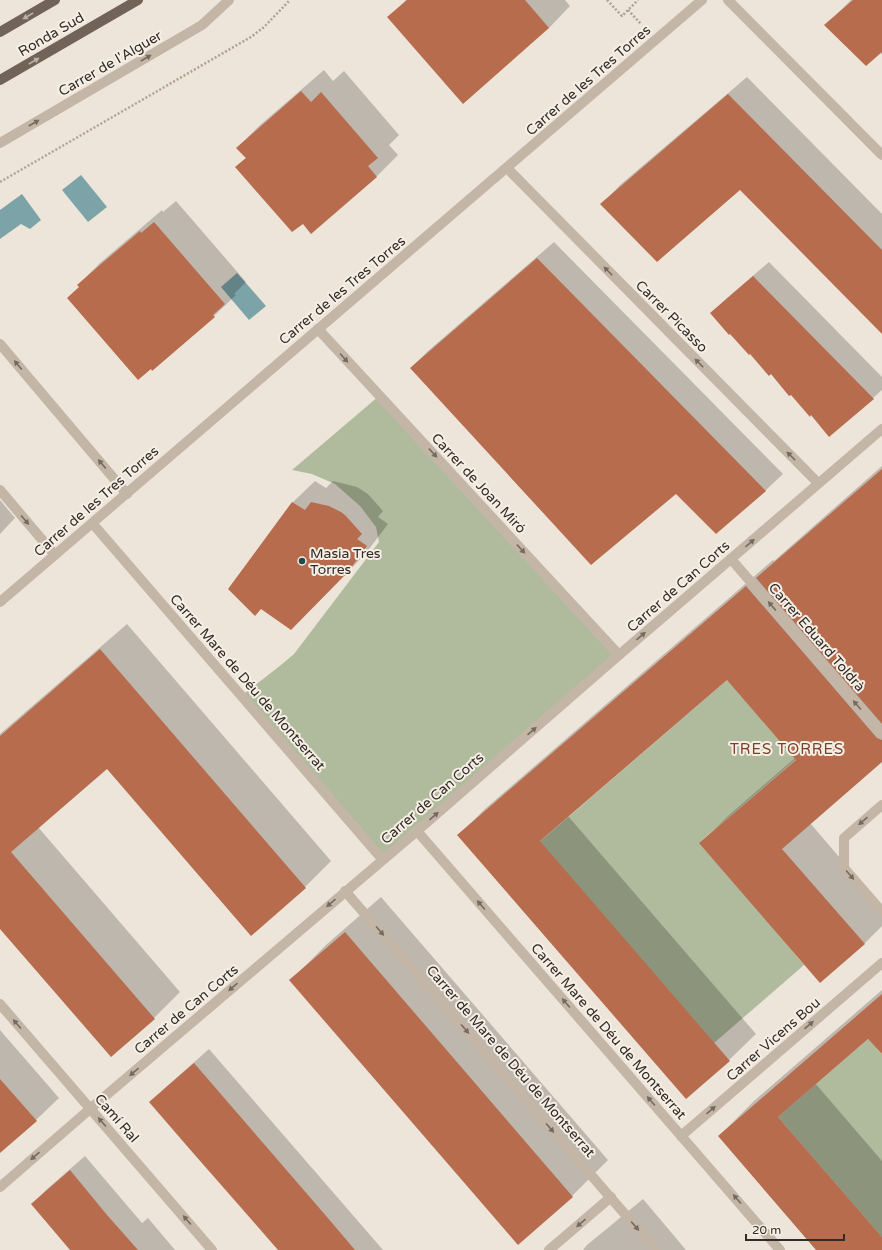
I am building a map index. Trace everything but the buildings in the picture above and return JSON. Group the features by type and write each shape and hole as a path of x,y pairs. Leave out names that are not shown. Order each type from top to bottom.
{"main road":[{"name":"Ronda Sud","path":"0,32 55,0"},
{"name":"Ronda Sud","path":"0,80 138,0"}],"street":[{"name":"Carrer de l'Alguer","path":"0,143 202,25 229,0"},
{"name":"Carrer de les Tres Torres","path":"0,602 55,554 93,524 702,0"},
{"path":"728,0 882,155"},
{"name":"Carrer Picasso","path":"507,168 818,483"},
{"name":"Carrer de Joan Miró","path":"318,329 619,655"},
{"path":"0,344 127,494"},
{"name":"Carrer de Can Corts","path":"0,1187 382,859 417,831 882,429"},
{"path":"0,490 55,554"},
{"name":"Carrer Mare de Déu de Montserrat","path":"93,524 382,859"},
{"name":"Carrer Eduard Toldrà","path":"731,559 882,734"},
{"path":"882,805 844,838 844,868 882,912"},
{"name":"Carrer Mare de Déu de Montserrat","path":"417,831 780,1250"},
{"name":"Carrer de Mare de Déu de Montserrat","path":"345,891 656,1250"},
{"name":"Carrer Vicens Bou","path":"681,1136 882,963"},
{"name":"Camí Ral","path":"0,1004 212,1250"},
{"path":"549,1250 610,1197"}],"path":[{"path":"0,182 251,37 264,27 290,0"},
{"path":"607,0 622,16 638,0"}],"green space":[{"path":"379,396 619,655 382,859 241,696 294,654 379,542 376,527 360,506 335,484 312,474 292,470"},
{"path":"771,642 736,690 787,749 840,721 700,842 804,965 714,1043 529,851"},
{"path":"868,1039 882,1054 882,1237 778,1117"}],"water":[{"path":"81,175 107,207 88,222 62,190"},
{"path":"22,194 41,220 30,229 21,224 0,239 0,210"},
{"path":"237,273 266,306 249,320 221,287"}],"place":[{"name":"Masia Tres Torres","path":"302,561"}],"district":[{"name":"TRES TORRES","path":"787,749"}]}
